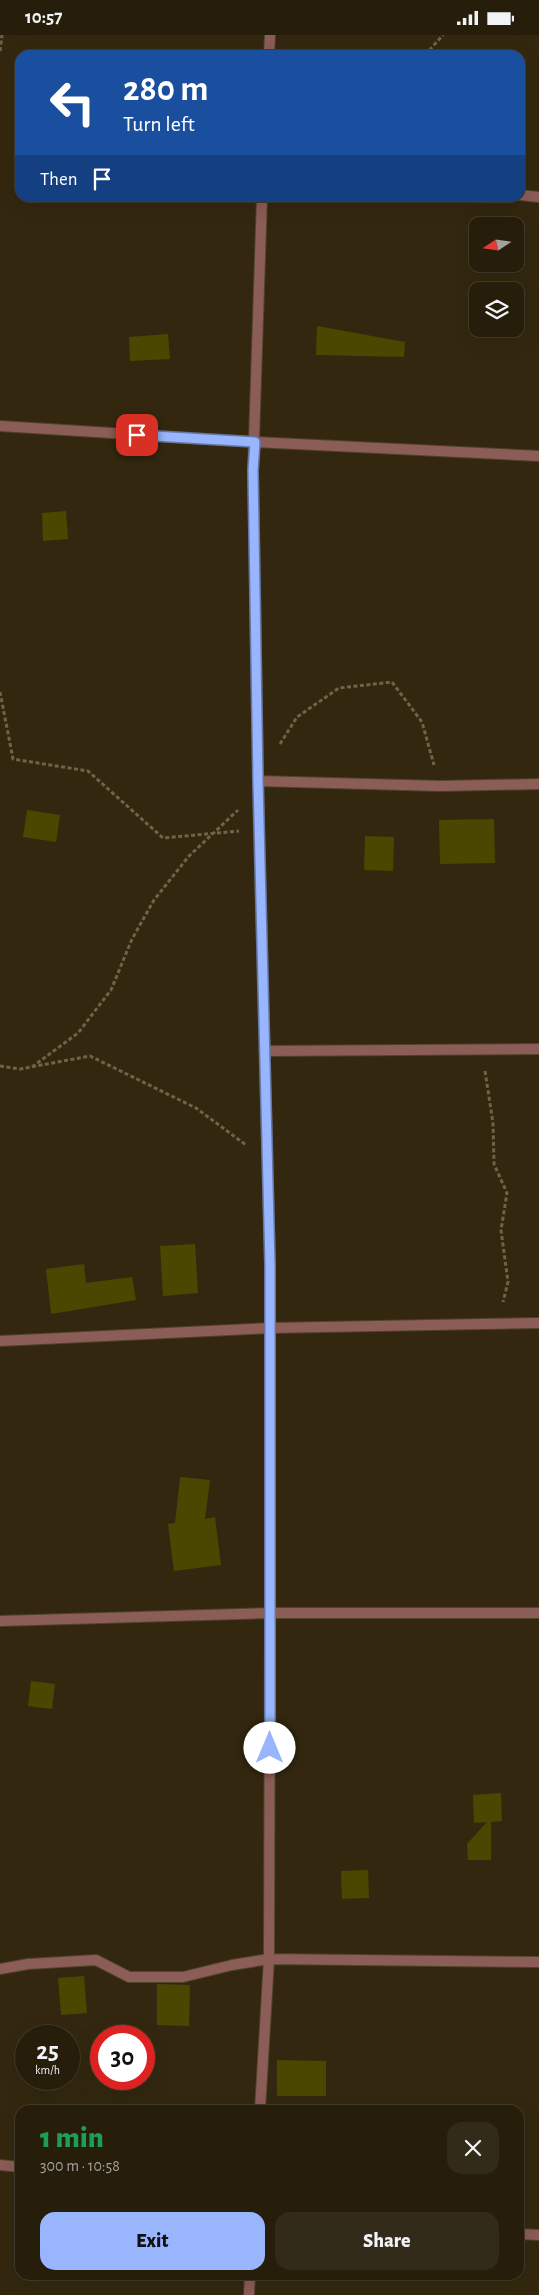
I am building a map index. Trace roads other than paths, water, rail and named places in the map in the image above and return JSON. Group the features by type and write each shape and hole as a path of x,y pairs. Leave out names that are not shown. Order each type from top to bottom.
{"street":[{"path":"269,50 270,35"},
{"path":"525,196 539,197"},
{"path":"260,2105 269,1959 270,1613 268,1161 259,829 253,470 262,202"},
{"path":"0,426 255,442 539,456"},
{"path":"258,781 440,786 539,784"},
{"path":"264,1051 539,1049"},
{"path":"0,1341 270,1328 539,1323"},
{"path":"0,1621 270,1613 539,1613"},
{"path":"0,1969 28,1964 96,1960 129,1977 183,1977 232,1965 269,1959 539,1962"},
{"path":"0,2165 15,2166"},
{"path":"524,2234 539,2235"},
{"path":"249,2295 250,2280"}]}
